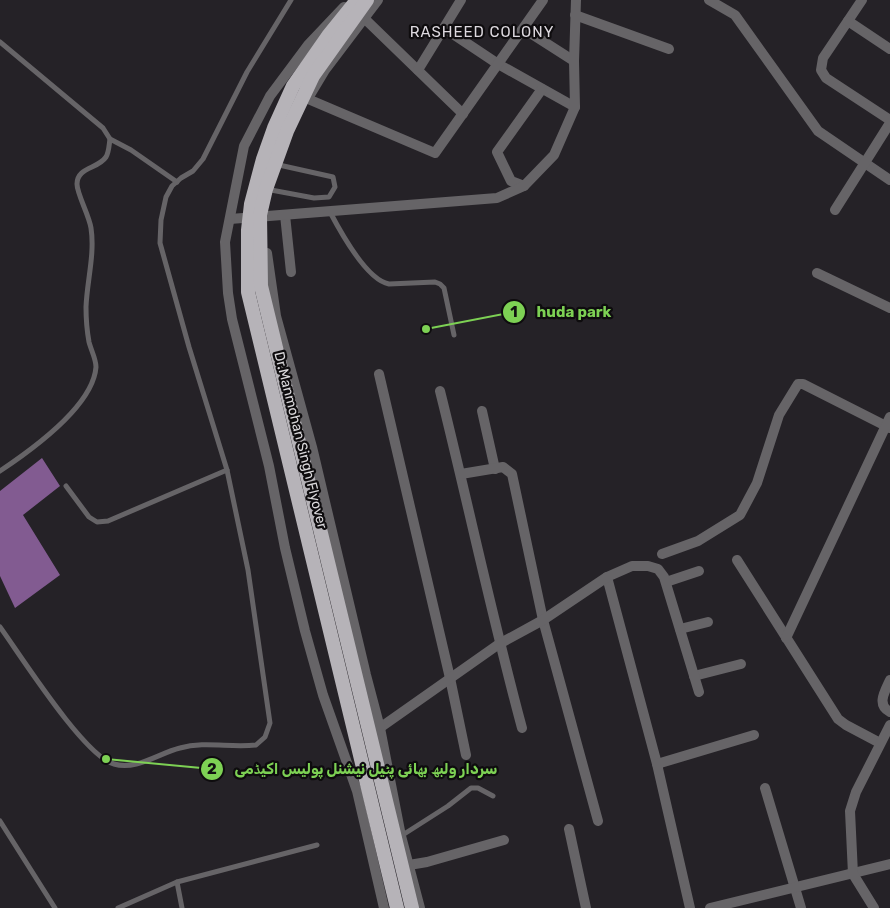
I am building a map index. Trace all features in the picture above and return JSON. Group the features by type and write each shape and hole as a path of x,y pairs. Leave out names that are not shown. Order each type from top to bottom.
{"highway":[{"name":"Dr.Manmohan Singh Flyover","path":"357,0 328,36 293,86 274,128 263,159 251,204 248,230 248,292 397,908"},
{"name":"Dr.Manmohan Singh Flyover","path":"367,0 313,76 287,131 266,189 260,215 261,286 412,908"}],"street":[{"path":"350,0 308,45 270,96 244,146 225,242 228,293 232,319 269,466 305,631 323,695 357,791 384,908"},
{"path":"378,0 325,70 297,120 271,190 266,217 267,261 276,316 312,447 380,728 401,836 420,908"},
{"path":"418,70 461,0"},
{"path":"308,99 435,153 543,0"},
{"path":"566,0 575,7 669,49"},
{"path":"709,0 735,15 818,131 890,180"},
{"path":"835,210 890,121 826,78 821,70 823,58 862,0"},
{"path":"230,219 497,198 524,186 554,155 575,107 575,7"},
{"path":"365,19 463,114"},
{"path":"848,22 890,49"},
{"path":"444,28 498,64 575,107"},
{"path":"524,29 574,61"},
{"path":"524,186 511,181 497,152 542,89"},
{"path":"285,215 291,272"},
{"path":"816,273 890,308"},
{"path":"379,374 450,678 466,755"},
{"path":"662,554 698,541 740,515 757,483 779,415 798,384 803,384 889,424 786,638"},
{"path":"440,391 461,474 499,644 522,728"},
{"path":"482,411 495,469"},
{"path":"461,474 503,467 512,474 543,620 598,821"},
{"path":"737,560 838,719 880,743"},
{"path":"343,751 380,728 499,644 543,620 608,577 632,566 648,566 658,569 664,577 699,692"},
{"path":"666,582 699,571"},
{"path":"608,577 657,764 690,908"},
{"path":"680,629 708,622"},
{"path":"694,676 741,664"},
{"path":"890,680 882,704 890,712"},
{"path":"874,908 853,874 850,811 856,792 890,725"},
{"path":"657,764 754,736"},
{"path":"765,788 801,908"},
{"path":"569,830 586,908"},
{"path":"409,865 427,862 504,840"},
{"path":"710,908 890,864"}],"lane":[{"path":"0,627 76,732 94,753 112,764 126,766 155,758 179,748 204,744 256,745 266,737 270,723 248,570 227,470 189,347 160,243 161,220 166,197 177,182 193,171 203,159 247,72 291,0"},
{"path":"0,42 103,128 110,139 131,150 177,182"},
{"path":"0,471 52,433 82,399 92,384 96,366 89,342 86,307 92,255 91,227 77,186 78,177 84,170 100,163 106,157 110,139"},
{"path":"271,190 314,198 328,197 335,187 333,177 279,165"},
{"path":"330,211 353,251 376,279 382,283 435,282 440,284 444,288 454,335"},
{"path":"66,486 90,517 97,522 108,521 227,470"},
{"path":"401,836 448,806 471,788 478,788 492,796"},
{"path":"0,821 55,908"},
{"path":"118,908 177,882 317,844"},
{"path":"177,882 182,908"}],"shaded area":[{"path":"42,458 60,486 23,515 60,575 15,608 0,576 0,491"}],"place":[{"name":"huda park","path":"426,329"},
{"name":"سردار ولبھ بھائی پٹیل نیشنل پولیس اکیڈمی","path":"106,759"}],"district":[{"name":"RASHEED COLONY","path":"482,32"}]}
